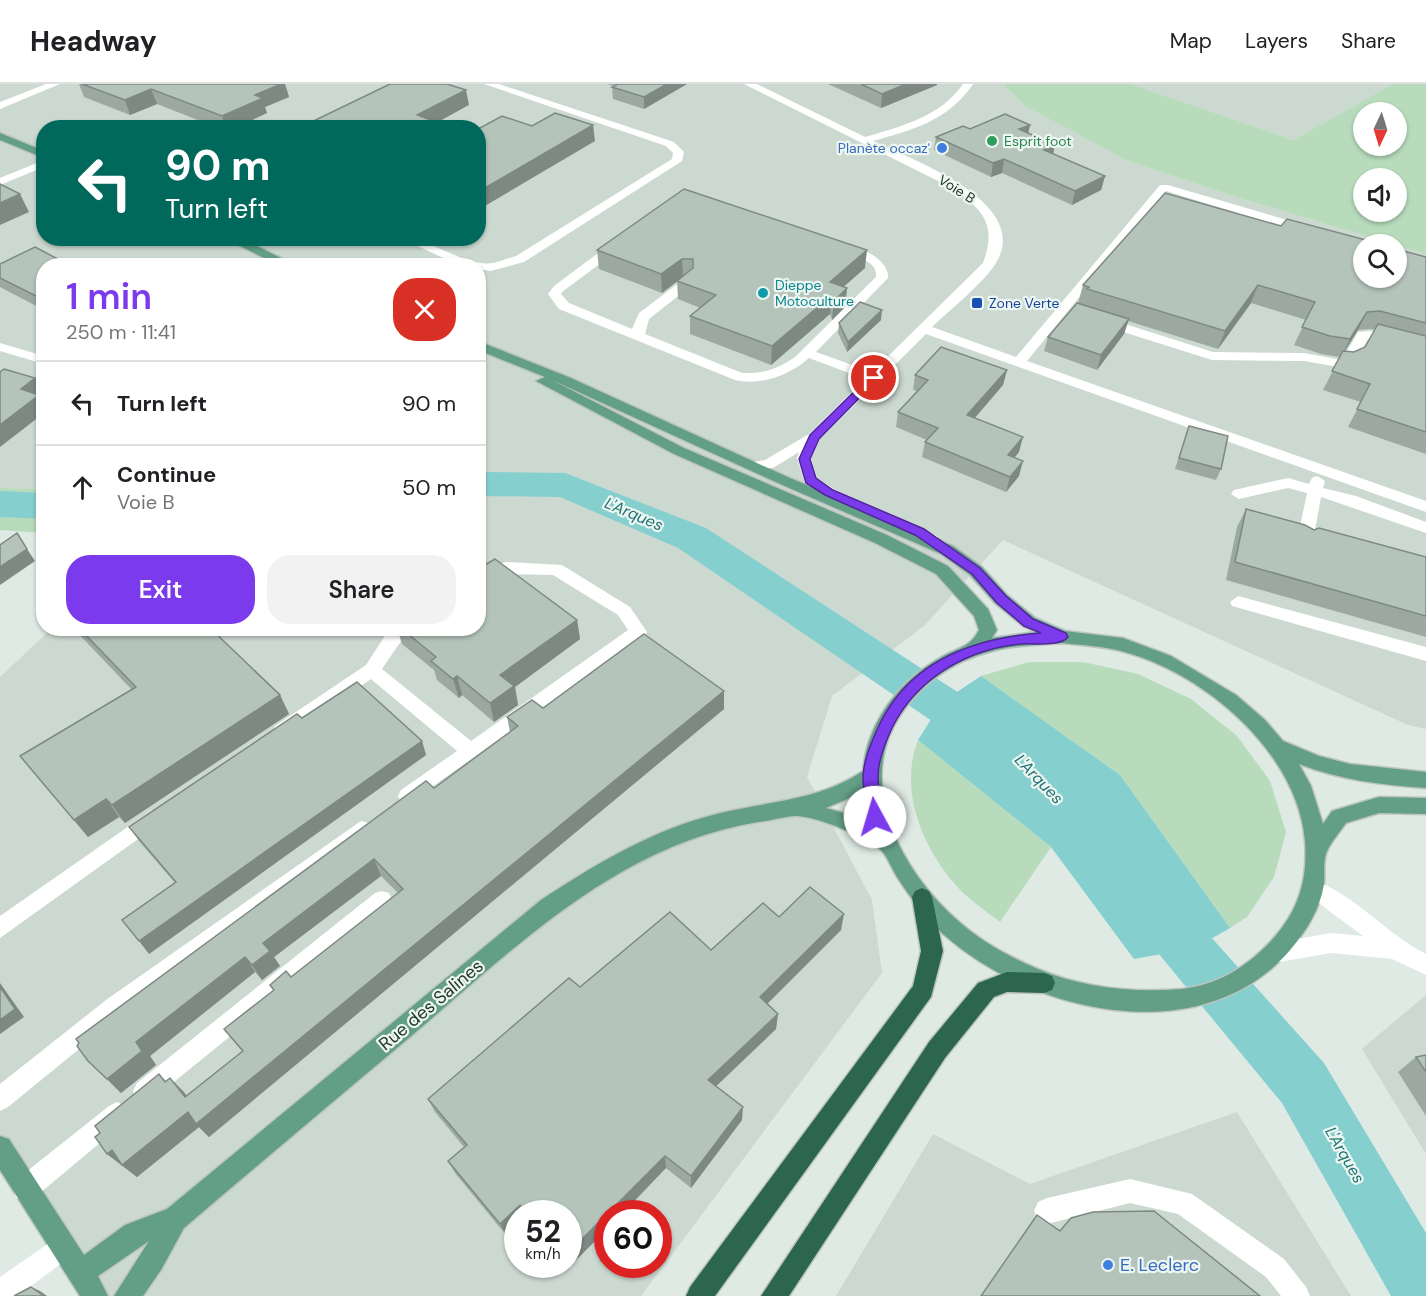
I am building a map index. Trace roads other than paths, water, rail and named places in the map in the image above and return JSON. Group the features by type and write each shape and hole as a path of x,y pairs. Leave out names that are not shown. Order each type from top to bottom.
{"highway":[{"path":"699,1296 923,990 932,951 922,897"},
{"path":"774,1296 937,1050 986,990 1007,982 1044,983"}],"main road":[{"path":"0,136 36,152"},
{"path":"247,246 274,258"},
{"path":"486,349 566,381 752,466 946,550 976,571 1001,599 1029,622 1061,637"},
{"path":"514,361 568,396 679,451 881,539 942,570 982,613 988,630 978,648"},
{"path":"1061,637 1128,646 1166,662 1228,698 1278,747 1302,786 1316,827 1315,890 1299,924 1274,953 1250,975 1212,993 1185,999 1100,997 1044,983 997,961 963,938 922,897 885,843 875,817 870,776 881,736 892,711 908,690 930,672 978,648 1017,640 1061,637"},
{"path":"1278,747 1311,763 1368,777 1426,780"},
{"name":"Rue des Salines","path":"127,1296 152,1261 175,1219 548,907 590,877 627,856 702,826 764,811 797,808 830,800 853,790 870,776"},
{"path":"1317,851 1339,817 1379,805 1426,807"},
{"name":"Rue des Salines","path":"797,808 850,823 885,843"},
{"path":"0,1148 62,1247 82,1272 95,1296"},
{"path":"82,1272 134,1234 175,1219"}],"street":[{"path":"0,106 55,84"},
{"path":"486,266 520,259 678,161 679,152 670,144 489,84"},
{"name":"Voie B","path":"749,84 962,189 984,206 995,225 997,244 989,264 814,437 768,465 752,466"},
{"path":"866,140 916,125 940,112 962,96 968,84"},
{"path":"0,182 36,167"},
{"path":"1019,362 1076,312 1164,188 1319,234"},
{"path":"625,239 554,294 564,306 740,377 753,378 776,374 793,366 882,278 884,273 879,262 827,244"},
{"path":"425,246 453,258"},
{"path":"638,336 639,323 644,316 688,282"},
{"path":"1076,312 1224,358 1304,357 1344,364 1349,361 1363,335 1370,334 1426,350"},
{"path":"924,329 1426,507"},
{"path":"0,347 36,358"},
{"path":"807,353 874,378"},
{"name":"Voie B","path":"814,437 804,459 810,480 829,493 920,532 946,550"},
{"path":"1305,541 1313,490 1321,470"},
{"path":"1239,494 1288,483 1351,500 1426,528"},
{"path":"393,806 638,632 624,611 556,569 506,568 486,574"},
{"path":"1238,602 1426,654"},
{"path":"265,742 372,670 394,636"},
{"path":"372,670 470,751"},
{"path":"1368,777 1379,771 1426,772"},
{"path":"0,928 168,807"},
{"path":"0,1099 114,1007 374,820"},
{"path":"1315,890 1337,902 1395,949 1426,964"},
{"path":"25,1189 382,900"},
{"path":"1274,953 1331,942 1395,949"},
{"path":"1047,1211 1130,1191 1183,1203 1275,1268 1297,1296"},
{"path":"0,1293 62,1247"}],"water":[{"path":"981,676 1120,775 1230,928 1195,948 1134,959 1051,847 918,740 942,702"}],"waterway":[{"name":"L'Arques","path":"486,484 565,485 692,538 992,738"},
{"name":"L'Arques","path":"0,504 36,506"},
{"name":"L'Arques","path":"1148,903 1303,1083 1426,1294"}],"place":[{"name":"Esprit foot","path":"992,141"},
{"name":"Planète occaz'","path":"942,148"},
{"name":"Dieppe Motoculture","path":"763,293"},
{"name":"Zone Verte","path":"977,303"},
{"name":"E. Leclerc","path":"1108,1265"}]}
